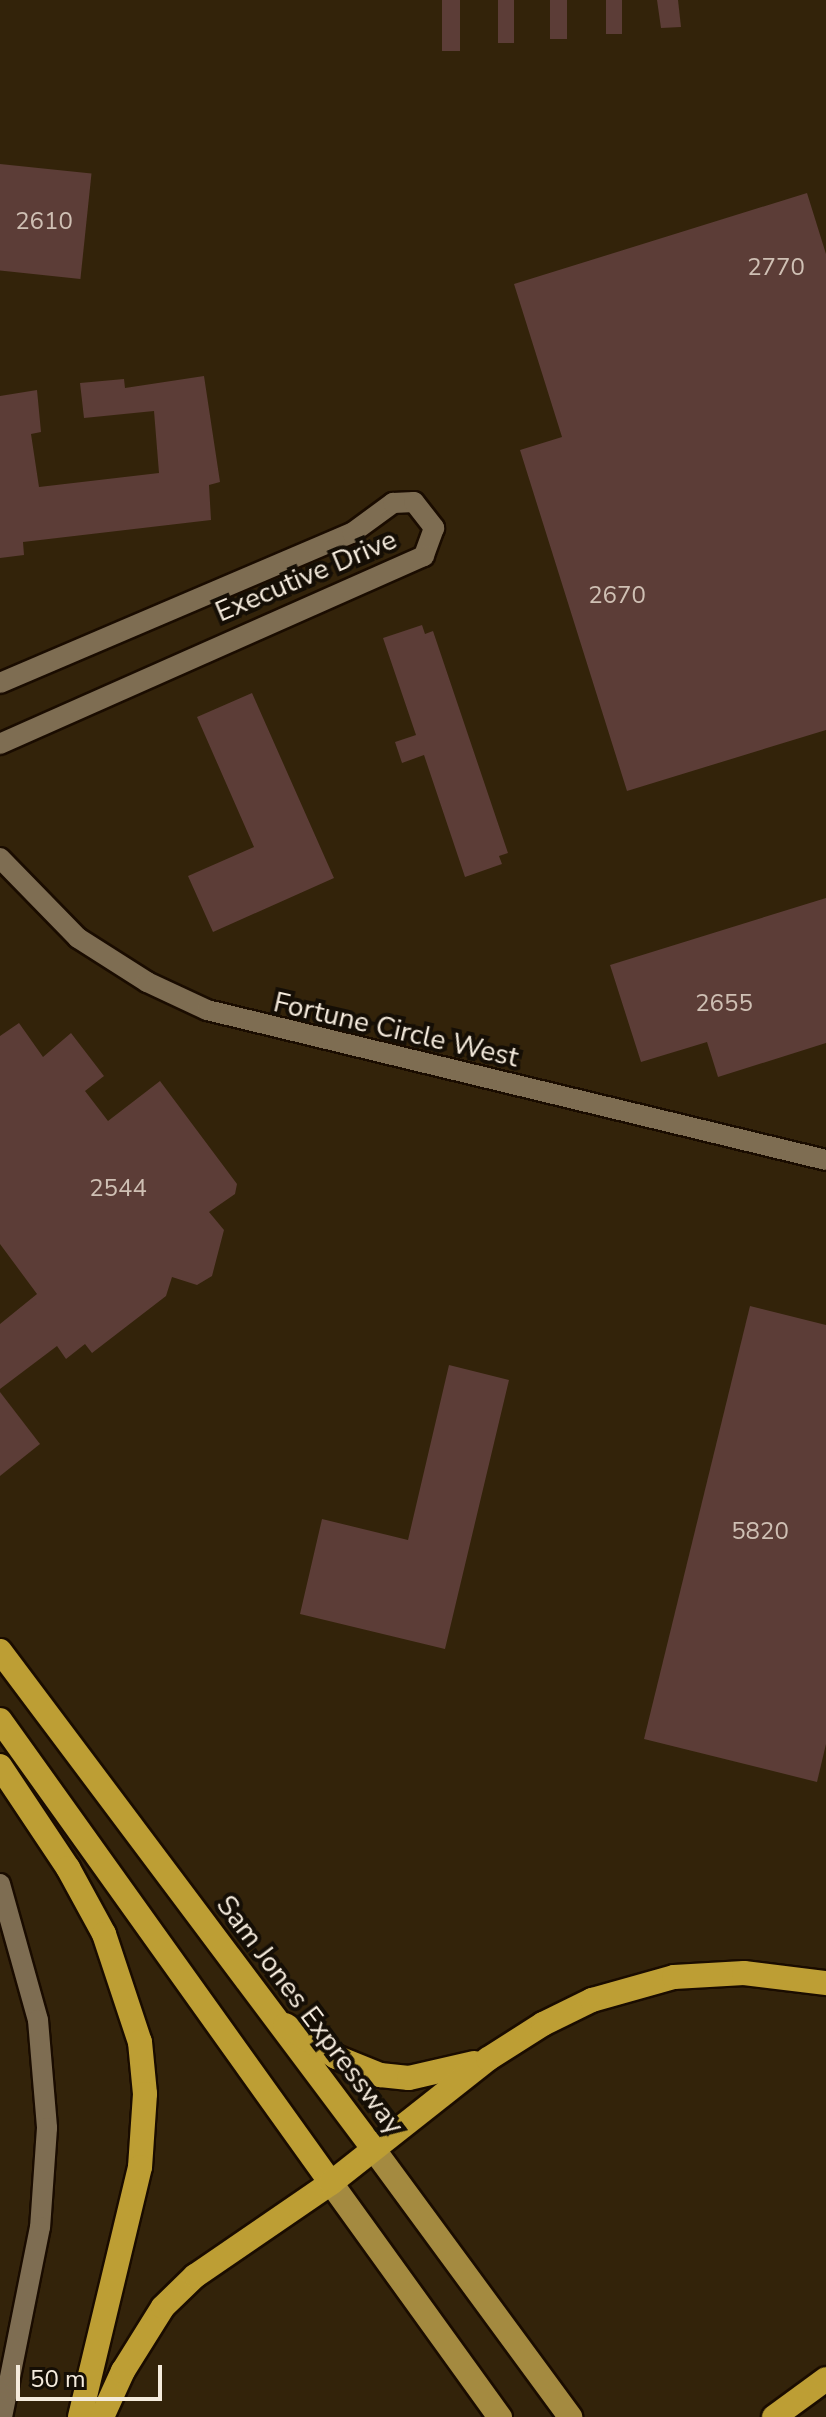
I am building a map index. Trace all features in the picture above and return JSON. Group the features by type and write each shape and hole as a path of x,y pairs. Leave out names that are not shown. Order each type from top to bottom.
{"highway":[{"name":"Sam Jones Expressway","path":"0,1651 372,2147"},
{"path":"0,1720 331,2183"},
{"path":"0,1766 68,1868 104,1934 140,2042 145,2094 140,2167 80,2417"},
{"path":"102,2417 117,2382 163,2307 195,2276 331,2183 372,2147 488,2059 543,2024 640,1983 744,1973 826,1983"},
{"path":"274,2018 336,2057 380,2075 409,2078 488,2059"},
{"path":"774,2417 826,2379"}],"main road":[{"name":"Sam Jones Expressway","path":"372,2147 570,2417"},
{"path":"331,2183 500,2417"}],"street":[{"name":"Executive Drive","path":"0,683 352,533 393,503 414,502 434,528 424,556 0,744"},
{"name":"Fortune Circle West","path":"0,858 78,938 147,982 207,1010 826,1160"},
{"path":"0,1884 38,2020 47,2119 40,2227 2,2417"}],"building":[{"path":"442,0 460,0 460,51 442,51"},
{"path":"498,0 514,0 514,43 498,43"},
{"path":"550,0 567,0 567,39 550,39"},
{"path":"606,0 622,0 622,34 606,34"},
{"path":"657,0 678,0 681,27 661,28"},
{"path":"0,164 91,174 80,279 0,271"},
{"path":"807,193 826,254 826,730 627,791 520,450 562,437 514,284"},
{"path":"204,376 220,482 209,485 211,520 23,542 24,555 0,558 0,396 37,390 41,432 31,434 39,487 159,473 154,411 84,418 80,383 124,379 125,388"},
{"path":"422,625 425,634 433,631 508,853 499,856 502,864 465,877 424,755 402,763 395,742 416,735 383,638"},
{"path":"252,693 334,878 213,932 188,876 254,847 197,717"},
{"path":"826,898 826,1043 718,1077 707,1042 641,1062 610,965"},
{"path":"19,1023 43,1057 71,1033 104,1076 85,1091 108,1121 160,1081 237,1184 235,1194 209,1212 224,1230 212,1276 197,1285 172,1277 166,1296 92,1353 85,1344 66,1359 57,1346 0,1389 0,1324 37,1294 0,1244 0,1036"},
{"path":"750,1306 826,1325 826,1744 817,1782 644,1739"},
{"path":"449,1365 509,1380 445,1649 300,1614 322,1519 408,1540"},
{"path":"0,1392 40,1444 0,1476"}]}
